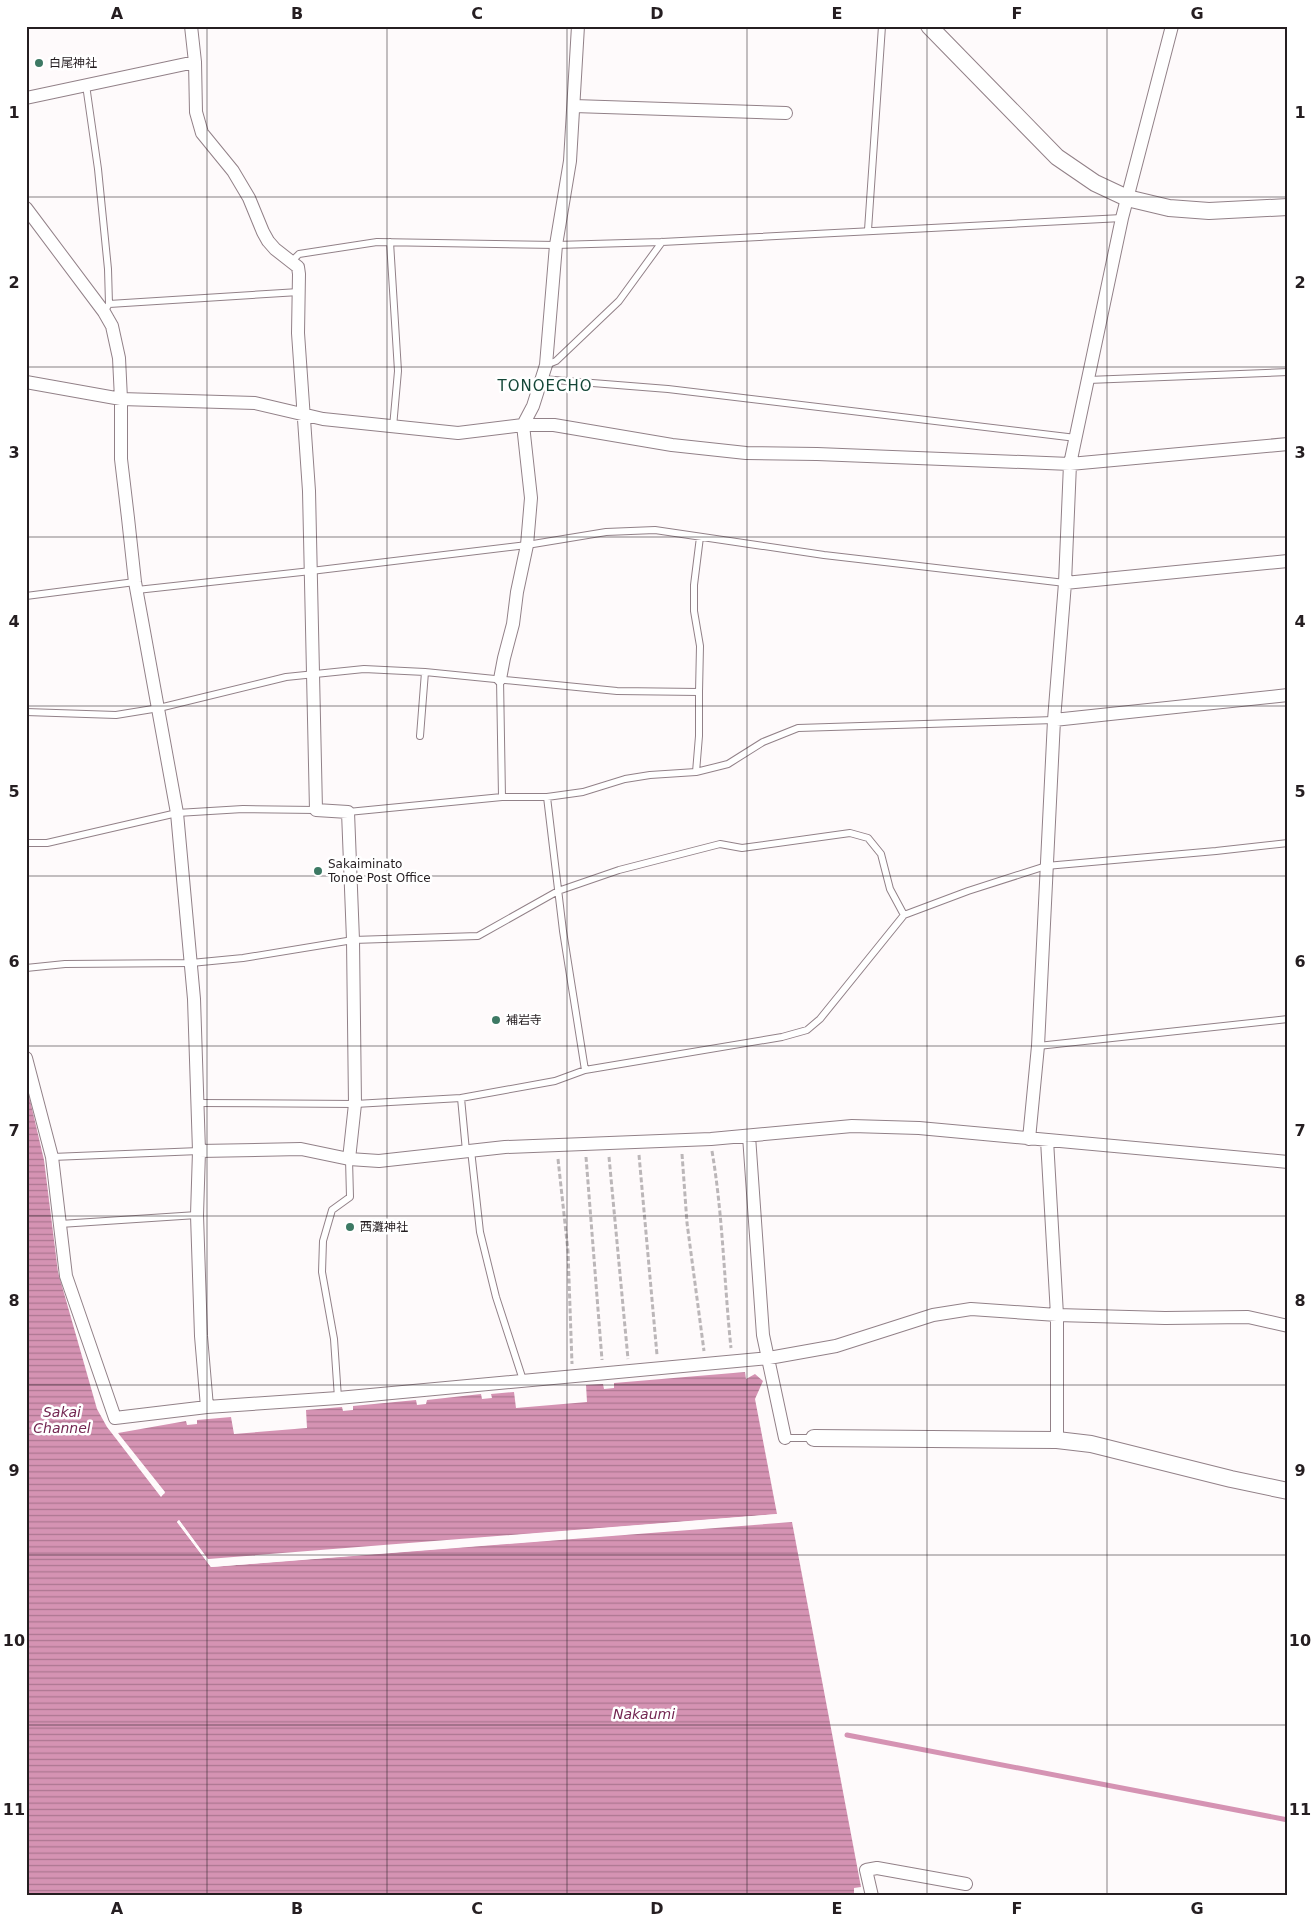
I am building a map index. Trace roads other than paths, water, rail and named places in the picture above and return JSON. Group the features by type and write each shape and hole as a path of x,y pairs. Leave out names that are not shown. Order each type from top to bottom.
{"street":[{"path":"191,26 195,62 196,112 202,133 233,171 245,191 268,241 298,267 299,274 298,333 305,415 311,572 316,810 348,812 353,940 355,1104 349,1159"},
{"path":"500,679 528,545 531,498 523,425 533,406 546,365 556,245 570,161 578,26"},
{"path":"929,26 1057,157 1095,183 1126,198 1169,208 1209,211 1288,207"},
{"path":"1030,1139 1038,1046 1054,720 1065,583 1070,464 1126,198 1172,26"},
{"path":"26,98 195,62"},
{"path":"574,106 786,113"},
{"path":"26,208 106,308 119,358 121,459 136,586 177,813 191,962 199,1151 197,1215 201,1336 206,1408"},
{"path":"26,382 121,399 255,402 323,419 458,433 523,425 554,425 672,445 746,453 1070,464 1288,444"},
{"path":"1065,583 1288,560"},
{"path":"1054,720 1288,695"},
{"path":"26,1058 52,1157 66,1276 115,1418 206,1408 338,1398 769,1358 836,1346 934,1315 971,1309 1057,1315 1166,1318 1248,1317 1288,1326"},
{"path":"199,1151 301,1149 349,1159 380,1161 505,1147 682,1141 852,1126 919,1128 1288,1162"},
{"path":"749,1136 763,1335 785,1438"},
{"path":"1047,1140 1057,1315 1058,1440"},
{"path":"814,1438 1058,1440 1091,1444 1231,1479 1288,1491"},
{"path":"872,1896 866,1870 878,1868 966,1884"}],"lane":[{"path":"868,230 882,26"},
{"path":"86,84 98,169 108,269 106,308 299,292"},
{"path":"292,261 299,254 377,242 556,245 662,242 1122,218"},
{"path":"390,242 398,371 393,426"},
{"path":"546,365 556,361 619,301 662,242"},
{"path":"1088,380 1288,372"},
{"path":"542,379 668,389 1076,438"},
{"path":"26,596 311,572 528,545 606,532 630,530 655,530 824,555 1065,583"},
{"path":"696,772 700,736 700,646 694,602 700,538"},
{"path":"26,712 116,715 159,708 286,677 364,669 425,672 617,691 699,692"},
{"path":"420,736 425,672"},
{"path":"500,679 502,797"},
{"path":"348,812 502,797 547,797 583,792 633,778 696,772 728,764 763,742 798,728 1054,720"},
{"path":"547,797 558,891 585,1070"},
{"path":"26,844 47,843 177,813 243,809 316,810"},
{"path":"26,968 65,964 191,962 243,958 353,940 478,936 558,891 619,870 720,844 742,848 850,833 868,838 881,854 890,890 904,915"},
{"path":"197,1103 355,1104 461,1098 555,1081 585,1070 782,1037 807,1030 820,1019 904,915 968,891 1046,866 1288,843"},
{"path":"1038,1046 1288,1019"},
{"path":"461,1098 480,1232 496,1297 523,1380"},
{"path":"52,1157 199,1151"},
{"path":"338,1398 334,1339 322,1272 323,1240 332,1210 350,1197 349,1159"},
{"path":"60,1224 197,1215"},
{"path":"785,1438 814,1438"}],"water":[{"name":"Nakaumi","path":"26,1083 44,1160 58,1272 97,1409 107,1427 161,1497 165,1492 118,1433 186,1421 187,1425 197,1424 197,1420 231,1417 234,1434 307,1428 306,1410 342,1407 343,1411 353,1410 353,1406 416,1400 417,1405 426,1404 427,1400 481,1394 482,1399 492,1398 491,1394 514,1392 516,1408 587,1402 586,1385 603,1384 604,1389 614,1388 614,1383 745,1372 746,1379 755,1374 763,1381 755,1399 777,1514 208,1559 179,1520 177,1522 211,1567 792,1522 861,1887 854,1888 854,1896 26,1896"}],"waterway":[{"path":"847,1735 1288,1820"}],"place":[{"name":"白尾神社","path":"39,63"},
{"name":"Sakaiminato Tonoe Post Office","path":"318,871"},
{"name":"補岩寺","path":"496,1020"},
{"name":"西灘神社","path":"350,1227"}],"district":[{"name":"TONOECHO","path":"545,386"}],"water label":[{"name":"Sakai Channel","path":"62,1420"}]}
